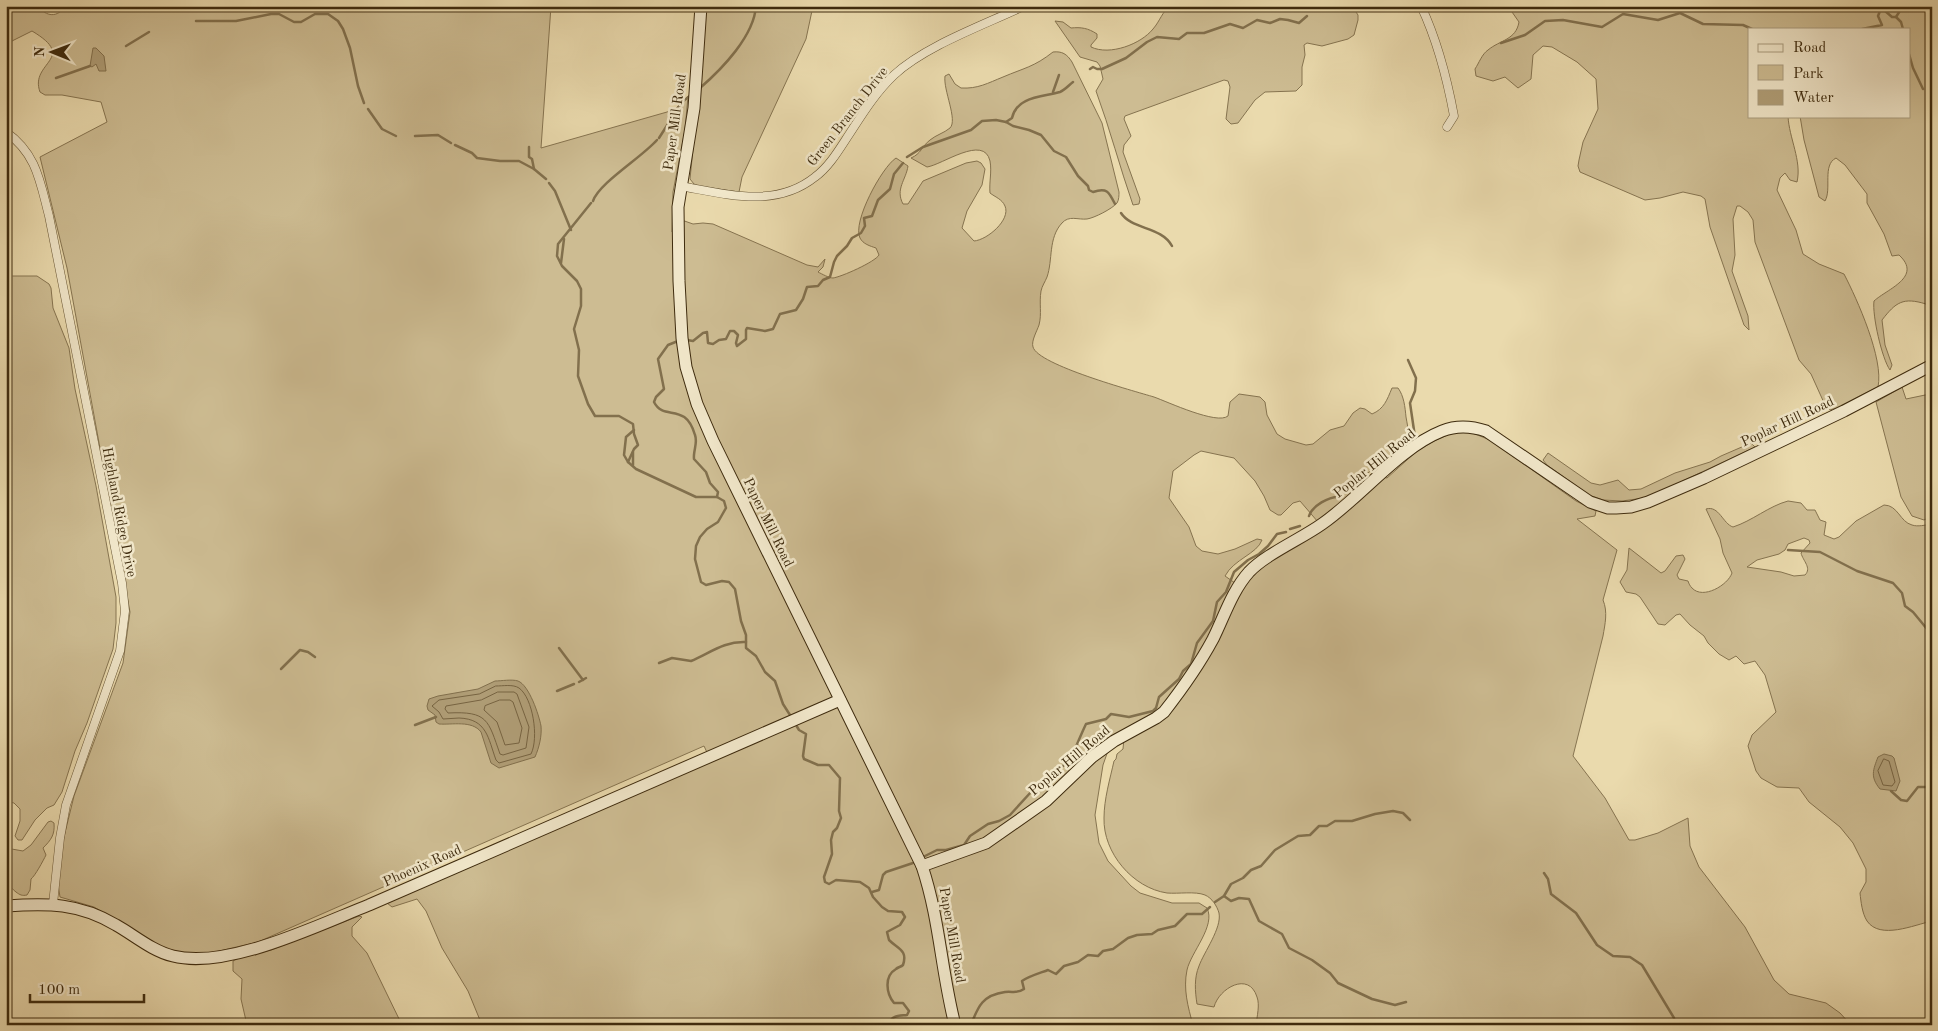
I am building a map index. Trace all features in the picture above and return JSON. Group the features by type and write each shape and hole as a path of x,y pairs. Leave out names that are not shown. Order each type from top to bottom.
{"street":[{"name":"Paper Mill Road","path":"701,6 694,108 680,186 677,224 679,310 686,367 691,387 713,441 922,866 935,911 954,1025"},
{"name":"Green Branch Drive","path":"680,186 747,197 773,196 795,190 815,177 827,165 873,99 894,74 927,52 1024,6"},
{"path":"1421,6 1438,45 1448,82 1454,116 1447,127"},
{"name":"Highland Ridge Drive","path":"6,132 30,156 35,165 44,197 122,583 125,611 120,651 66,805 58,847 53,904"},
{"name":"Poplar Hill Road","path":"922,866 986,843 1046,800 1092,757 1121,736 1164,712 1202,658 1232,599 1249,572 1323,523 1416,446 1440,431 1467,426 1486,431 1590,502 1608,508 1631,507 1648,502 1704,478 1844,411 1932,365"},
{"name":"Phoenix Road","path":"6,906 53,904 72,906 92,913 171,955 188,958 206,957 245,950 290,936 369,905 840,700"}],"green space":[{"path":"8,6 38,6 41,10 52,15 59,13 65,6 160,6 171,9 179,6 551,6 541,148 674,110 688,96 685,130 673,192 672,232 675,233 676,218 693,224 713,224 807,265 818,267 825,259 823,267 818,272 833,278 857,269 879,255 876,248 869,246 861,240 860,220 876,183 890,163 896,158 908,166 900,194 903,204 908,204 923,181 966,163 977,161 981,163 985,169 982,185 967,211 962,228 974,241 985,237 997,228 1005,217 1006,211 1002,202 990,193 991,165 986,153 980,150 962,153 927,167 911,158 930,140 950,128 952,124 945,76 949,74 955,84 961,88 973,88 1029,67 1053,52 1064,54 1072,62 1102,123 1119,198 1115,205 1103,213 1087,219 1068,219 1058,229 1053,242 1049,270 1041,291 1040,321 1033,339 1033,347 1039,354 1051,362 1068,369 1214,418 1228,416 1230,402 1239,394 1260,397 1265,402 1267,415 1277,434 1285,439 1306,445 1313,444 1330,430 1344,426 1353,413 1360,408 1372,414 1376,412 1385,404 1392,388 1398,388 1404,402 1408,437 1394,455 1359,480 1373,485 1383,477 1387,478 1417,451 1434,441 1454,432 1470,432 1490,440 1576,501 1596,511 1595,516 1577,519 1617,550 1603,600 1606,614 1603,636 1573,756 1605,798 1629,840 1658,833 1688,818 1690,846 1699,867 1745,927 1774,980 1789,994 1826,1003 1840,1013 1851,1025 1256,1025 1257,997 1253,989 1248,985 1241,984 1234,985 1222,994 1214,1007 1197,1004 1196,975 1201,960 1218,926 1219,913 1214,902 1205,895 1167,893 1154,890 1143,884 1122,867 1115,856 1105,831 1104,811 1114,761 1117,754 1123,749 1124,738 1110,745 1103,765 1095,815 1099,843 1108,861 1140,893 1172,903 1199,903 1207,908 1209,915 1206,931 1189,963 1186,977 1187,998 1193,1025 482,1025 468,991 442,948 426,911 417,899 392,907 387,903 711,761 704,746 258,942 206,954 180,954 162,947 94,907 60,897 58,884 63,841 74,796 123,663 130,612 67,268 40,157 107,122 101,102 62,95 45,95 40,92 38,82 50,61 52,48 45,40 32,31 12,41 10,44 6,43 6,10","holes":["1201,451 1234,458 1255,481 1270,510 1281,515 1293,503 1300,501 1318,522 1235,583 1225,576 1234,565 1255,549 1262,540 1257,539 1218,554 1202,551 1196,546 1189,527 1169,498 1173,471 1194,455"]},
{"path":"705,6 813,6 806,39 742,177 739,192 698,186 690,179"},
{"path":"1170,6 1352,6 1358,15 1358,20 1354,35 1348,39 1322,46 1307,43 1304,45 1302,85 1296,91 1265,92 1255,100 1238,123 1231,124 1226,119 1230,87 1228,81 1224,80 1125,116 1124,119 1131,136 1124,145 1123,152 1140,199 1139,204 1133,205 1096,91 1103,79 1100,66 1097,62 1080,57 1055,21 1063,22 1071,28 1091,30 1097,34 1097,38 1091,47 1107,50 1116,49 1133,44 1148,34"},
{"path":"1513,6 1932,6 1932,320 1926,304 1911,301 1896,305 1887,314 1882,320 1885,345 1892,365 1890,370 1878,337 1874,301 1894,287 1905,276 1907,270 1905,263 1899,255 1892,256 1884,234 1867,203 1867,194 1845,165 1836,158 1829,166 1828,190 1825,201 1819,197 1800,118 1910,118 1910,28 1748,28 1748,118 1788,118 1797,158 1797,182 1790,180 1785,173 1780,178 1777,190 1796,230 1803,254 1819,264 1844,274 1868,329 1877,361 1878,387 1836,408 1830,410 1825,405 1811,374 1799,360 1755,242 1753,220 1748,212 1740,206 1737,206 1733,219 1735,255 1732,271 1748,316 1749,330 1744,325 1710,227 1705,199 1701,196 1683,192 1645,200 1580,172 1578,166 1583,142 1598,109 1596,79 1577,62 1552,47 1543,46 1533,55 1531,79 1518,88 1505,77 1493,81 1476,76 1475,69 1484,54 1515,33 1519,22 1512,12"},
{"path":"6,276 37,276 49,284 51,288 53,308 69,348 75,389 96,486 116,597 113,649 75,751 62,792 54,805 47,808 35,820 22,840 18,840 15,836 20,821 20,809 14,803 6,801"},
{"path":"1902,387 1906,399 1930,394 1932,396 1932,516 1924,520 1912,516 1901,497 1876,402"},
{"path":"1751,443 1755,447 1670,487 1644,498 1622,501 1603,500 1589,495 1547,465 1543,460 1548,453 1591,483 1600,485 1618,480 1629,490 1641,489 1675,473 1710,462"},
{"path":"1788,501 1801,503 1807,510 1815,510 1820,520 1826,522 1824,535 1834,539 1839,537 1856,521 1884,505 1893,508 1905,521 1912,525 1932,524 1932,921 1898,930 1880,930 1873,927 1867,921 1860,893 1866,882 1866,869 1853,843 1840,827 1809,802 1799,788 1777,787 1761,778 1756,771 1748,746 1752,735 1776,712 1765,675 1755,661 1744,664 1736,656 1729,660 1719,654 1704,636 1680,614 1676,615 1665,625 1658,624 1640,597 1626,592 1620,582 1627,570 1629,548 1661,573 1665,571 1676,556 1683,555 1685,559 1677,575 1679,579 1688,581 1691,587 1697,591 1708,592 1715,590 1730,578 1732,573 1723,553 1720,539 1706,509 1718,512 1733,527","holes":["1804,538 1809,540 1810,543 1801,553 1808,570 1805,575 1794,576 1747,567 1757,560 1779,554 1785,550 1788,544"]},
{"path":"48,822 54,823 54,831 50,840 43,848 46,855 31,879 30,890 27,895 20,895 12,888 7,878 5,866 6,848 23,851 31,845"},
{"path":"359,916 362,917 352,927 352,936 367,953 402,1025 247,1025 241,999 242,979 233,971 233,961 243,956 271,950"}],"water":[{"path":"93,48 96,48 104,56 106,71 99,71 96,64 92,67 90,66"},
{"path":"516,680 526,688 536,708 541,730 540,742 535,757 499,768 491,763 481,732 477,728 467,724 439,724 436,722 435,715 428,710 427,706 429,699 478,689 495,681"},
{"path":"1884,754 1894,758 1900,781 1896,791 1880,789 1875,781 1873,773 1878,757"}],"waterway":[{"path":"700,88 736,51 750,29 756,6"},
{"path":"1896,17 1903,6"},
{"path":"1867,28 1882,25 1878,16 1880,11 1884,10 1892,17 1896,17 1901,22 1903,28"},
{"path":"1501,43 1525,35 1545,21 1563,20 1602,27 1623,14 1658,20 1680,13 1703,24 1743,25 1750,28"},
{"path":"196,21 236,21 279,14 294,22 301,22 315,14 328,14 338,21 343,29 350,48 358,86 364,103"},
{"path":"1090,69 1093,67 1102,69 1126,58 1157,37 1179,39 1187,33 1204,33 1230,24 1243,28 1257,20 1270,23 1280,19 1299,23 1307,16"},
{"path":"126,46 149,32"},
{"path":"1910,58 1923,89"},
{"path":"56,78 90,66"},
{"path":"1053,92 1059,75"},
{"path":"1006,122 1012,118 1019,105 1025,101 1060,92 1073,82"},
{"path":"659,138 682,102 691,95"},
{"path":"368,109 382,129 396,136"},
{"path":"907,157 923,147 971,130 982,121 996,120 1006,122 1041,135 1054,151 1066,157 1089,190 1093,192 1105,190 1115,204"},
{"path":"415,136 438,135 451,143"},
{"path":"593,201 603,186 657,140"},
{"path":"455,145 472,153 477,158 519,161 534,169 546,179"},
{"path":"529,147 529,157 532,159 534,169"},
{"path":"687,340 693,341 707,332 708,343 713,344 719,340 726,339 730,331 734,331 738,335 737,346 746,339 747,328 765,331 773,329 780,314 796,310 803,299 807,287 818,286 823,280 830,277 837,256 852,238 861,233 865,226 864,218 872,216 878,200 890,189 894,174 903,163"},
{"path":"549,183 555,191 571,230"},
{"path":"591,203 558,244 557,256 562,266 577,281 581,289 581,306 574,329 579,350 578,376 588,404 595,416 619,416 633,424 638,445 628,462"},
{"path":"1121,213 1132,223 1161,235 1172,246"},
{"path":"561,263 564,239"},
{"path":"678,341 668,345 658,359 664,389 654,402 663,411 686,418 691,425 696,438 694,459 706,472 710,483 718,492 717,497"},
{"path":"1383,465 1415,437 1410,403 1415,391 1416,378 1408,360"},
{"path":"634,430 626,437 624,455 628,462 636,469 696,497 717,497 724,501 726,508 718,522 707,529 700,537 696,546 695,559 701,582 706,585 722,581 729,582 735,589 741,621 746,635 746,648 756,656 765,672 775,681 783,704 790,715"},
{"path":"633,452 633,465"},
{"path":"1309,516 1322,502 1340,497 1350,488 1366,480"},
{"path":"1290,529 1300,526"},
{"path":"925,856 937,850 946,850 964,845 970,836 988,824 1010,815 1031,792 1047,782 1051,773 1063,766 1068,760 1068,753 1075,750 1086,724 1106,719 1111,714 1129,717 1153,711 1156,708 1159,697 1179,679 1183,671 1191,664 1197,643 1213,621 1217,602 1226,592 1234,572 1248,560 1259,554 1277,534 1286,532"},
{"path":"1788,550 1820,552 1857,571 1893,583 1902,593 1905,606 1913,612 1932,635"},
{"path":"659,663 672,658 691,661 724,645 746,642"},
{"path":"559,648 583,680"},
{"path":"281,669 300,650 308,652 315,657"},
{"path":"579,682 586,678"},
{"path":"557,691 574,684"},
{"path":"415,725 436,717"},
{"path":"796,725 799,730 806,734 804,759 818,765 829,765 840,778 839,811 841,818 833,832 831,840 832,854 824,877 825,882 829,884 836,880 860,882 869,888 873,897 882,907 888,911 902,912 905,917 900,925 887,932 889,940 901,950 904,956 903,965 889,976 888,990 894,1003 903,1003 909,1011 907,1015 893,1018 888,1025"},
{"path":"1891,791 1901,800 1907,801 1918,787 1932,787"},
{"path":"1215,902 1224,896 1231,884 1243,878 1251,870 1261,866 1275,850 1298,836 1310,835 1319,826 1327,826 1335,821 1352,821 1393,811 1403,813 1410,820"},
{"path":"872,892 879,890 883,875 886,872 913,863"},
{"path":"1544,873 1548,879 1551,894 1576,913 1597,945 1613,956 1630,957 1642,965 1674,1018 1675,1025"},
{"path":"1224,896 1231,901 1239,898 1249,899 1259,921 1282,934 1289,948 1312,960 1330,973 1338,983 1372,999 1395,1005 1406,1002"},
{"path":"971,1025 982,1002 991,996 1005,992 1022,991 1024,989 1022,981 1028,978 1048,970 1056,974 1064,966 1078,962 1088,955 1098,956 1103,951 1113,949 1128,938 1152,934 1158,930 1175,926 1187,914 1202,914 1210,907"}]}
